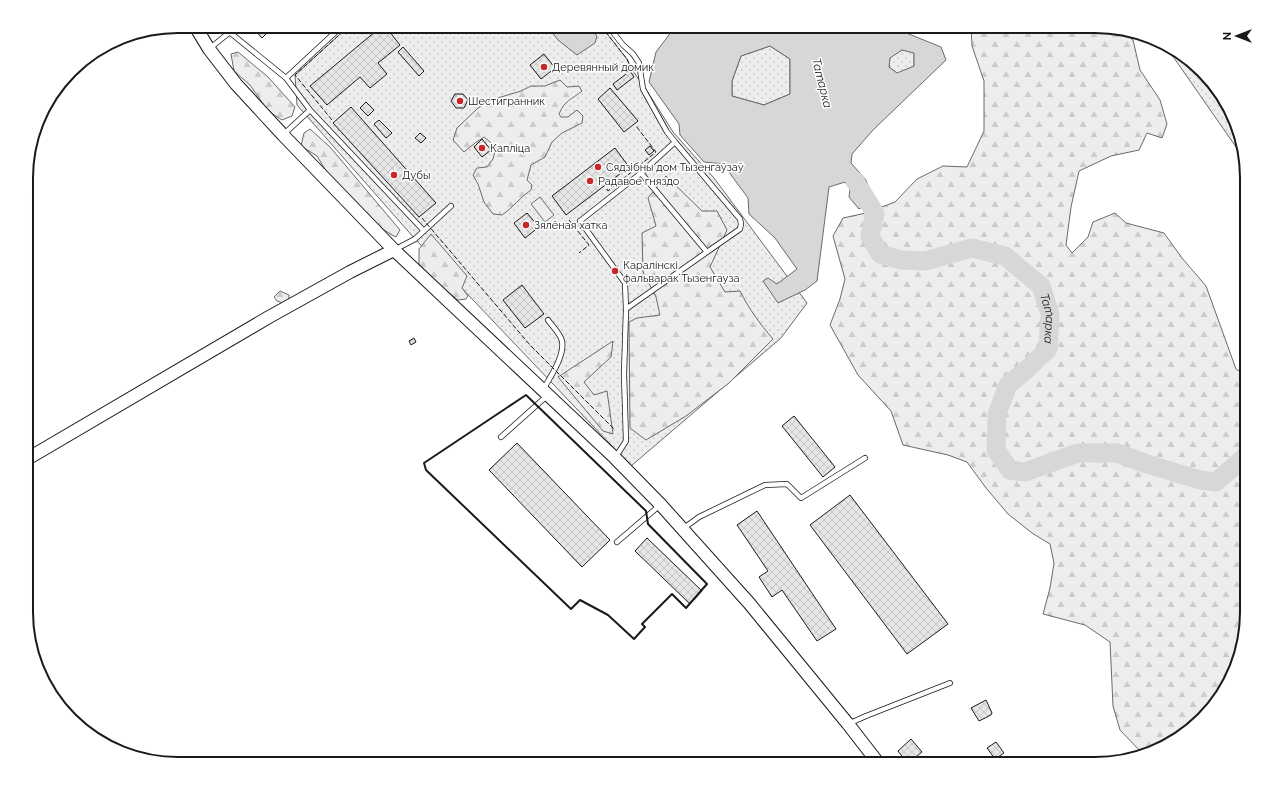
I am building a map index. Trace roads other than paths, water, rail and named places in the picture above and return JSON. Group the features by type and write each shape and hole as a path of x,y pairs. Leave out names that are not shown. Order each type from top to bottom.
{"street":[{"path":"199,33 209,49 236,84 394,250 615,458 661,505 749,603 874,757"},
{"path":"33,455 269,317 350,272 394,250"}],"lane":[{"path":"209,49 229,33"},
{"path":"231,33 286,78 310,110 424,231"},
{"path":"286,78 334,33"},
{"path":"614,33 623,45 633,54 639,63 643,89 667,132 740,219 741,224 740,229 626,309"},
{"path":"283,135 310,110"},
{"path":"615,458 626,441 624,374 626,309 625,283 580,221 641,173 675,142"},
{"path":"641,173 707,252"},
{"path":"394,250 415,239 451,206"},
{"path":"501,437 546,393 561,355 562,347 562,340 559,334 548,320"},
{"path":"683,529 699,517 765,485 787,484 801,498 865,458"},
{"path":"617,542 661,505"},
{"path":"848,724 950,683"}],"water":[{"path":"552,33 594,33 597,36 595,43 577,55 558,40"},
{"path":"670,33 906,33 941,47 946,60 873,130 852,154 851,163 866,180 873,200 859,209 849,197 850,189 845,182 829,187 817,281 805,290 778,303 763,281 768,278 777,284 797,269 775,238 749,214 748,198 723,164 704,162 680,135 679,124 649,82 656,52","holes":["770,46 790,59 790,94 764,105 732,96 732,81 741,56","902,50 914,53 914,66 897,73 889,67 890,58"]}],"waterway":[{"name":"Татарка","path":"855,181 875,213 870,236 880,254 901,260 925,261 972,248 1005,256 1041,286 1050,314 1048,349 1008,385 997,414 996,450 1010,470 1025,472 1078,453 1117,453 1200,480 1216,482 1240,461"}],"place":[{"name":"Деревянный домик","path":"544,67"},
{"name":"Шестигранник","path":"460,101"},
{"name":"Капліца","path":"482,148"},
{"name":"Сядзібны дом Тызенгаўзаў","path":"598,167"},
{"name":"Дубы","path":"394,175"},
{"name":"Радавое гняздо","path":"590,181"},
{"name":"Зялёная хатка","path":"526,225"},
{"name":"Каралінскі фальварак Тызенгауза","path":"615,271"}]}
